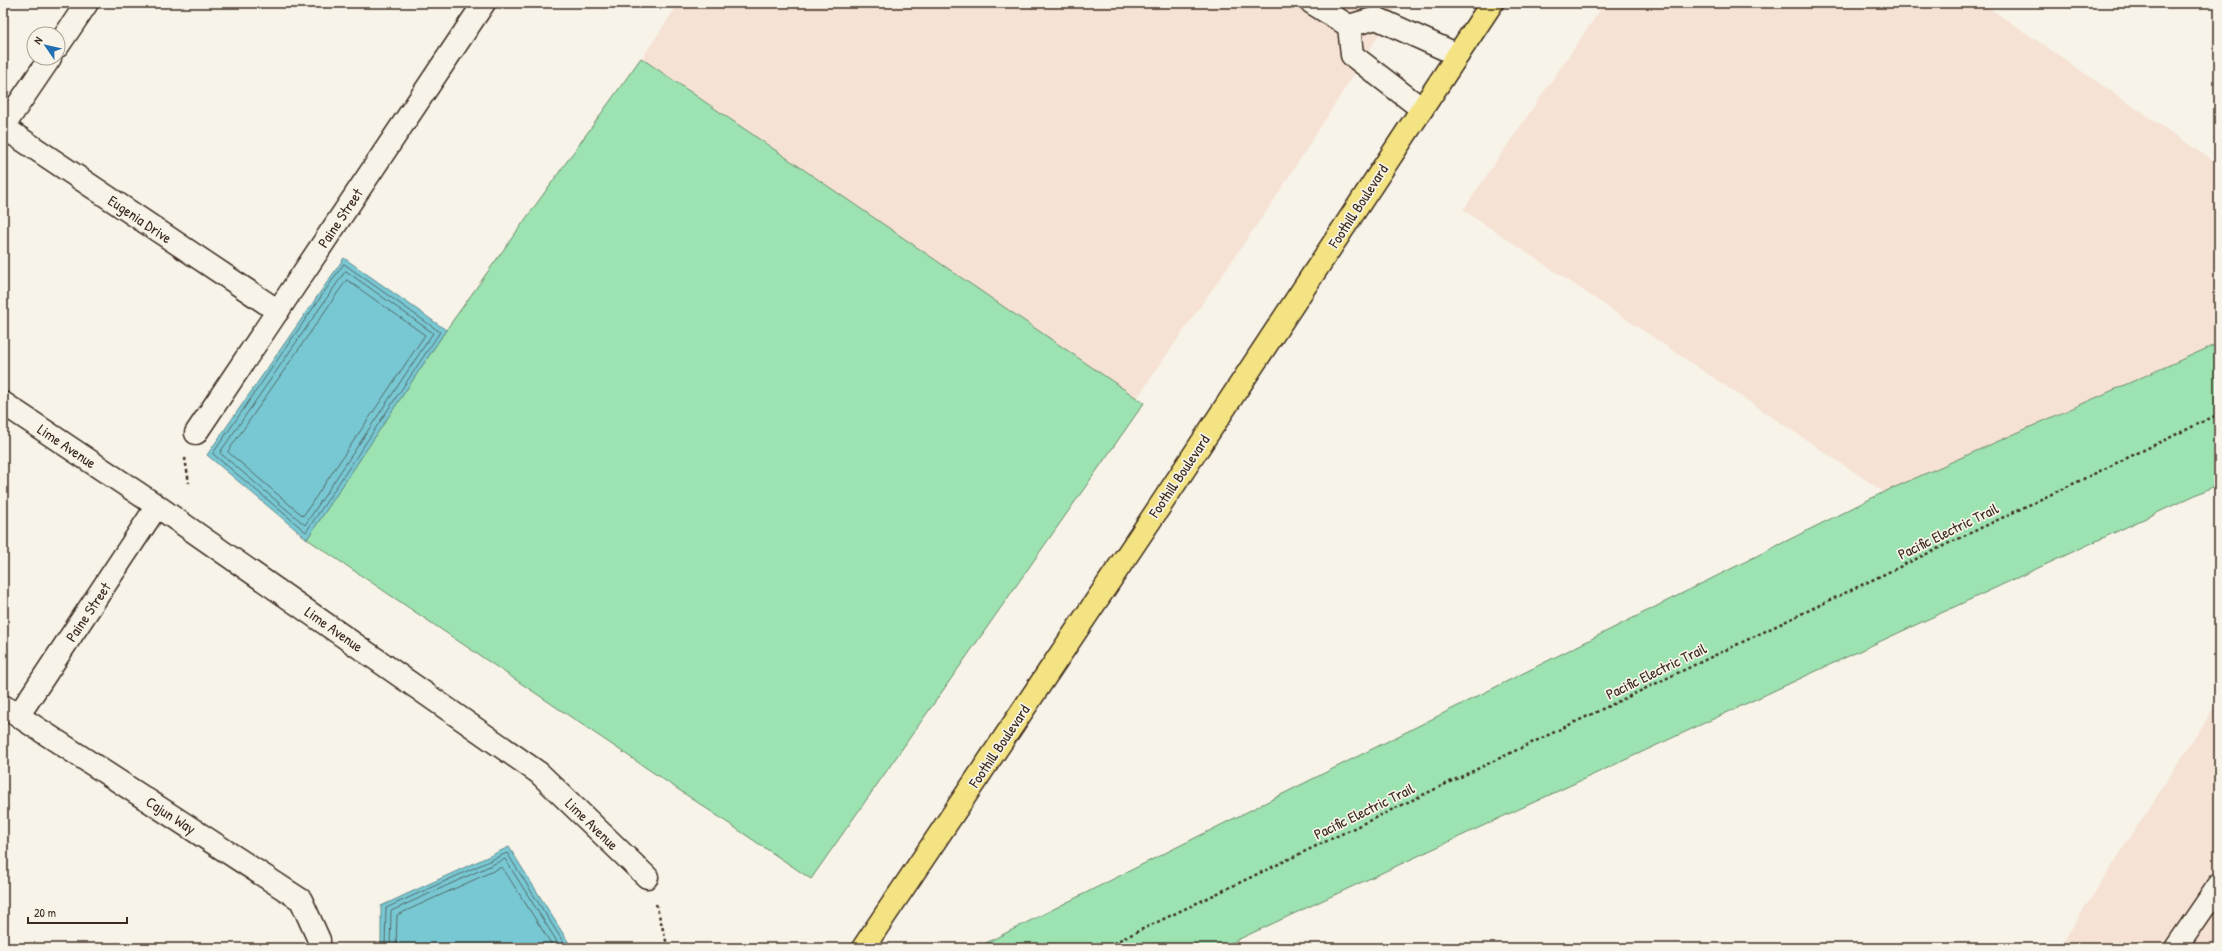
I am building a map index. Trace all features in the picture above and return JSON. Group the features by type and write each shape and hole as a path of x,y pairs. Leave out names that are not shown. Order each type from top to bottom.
{"main road":[{"name":"Foothill Boulevard","path":"863,948 1168,493 1492,3"}],"street":[{"path":"66,34 87,3"},
{"name":"Paine Street","path":"196,433 484,3"},
{"path":"1312,3 1349,26 1376,18 1458,55"},
{"path":"1349,26 1352,55 1422,110"},
{"path":"3,127 45,66"},
{"name":"Eugenia Drive","path":"3,127 278,311"},
{"name":"Lime Avenue","path":"3,403 157,506 539,773 647,877"},
{"name":"Paine Street","path":"10,711 157,506"},
{"name":"Cajun Way","path":"10,711 301,900 319,944"},
{"path":"2176,948 2219,885"}],"path":[{"name":"Pacific Electric Trail","path":"1103,948 2219,414"},
{"path":"647,877 668,948"}],"shaded area":[{"path":"679,3 1399,3 1276,197 1137,398 642,58"},
{"path":"1605,3 1982,3 2219,165 2219,343 1884,492 1463,210"},
{"path":"2219,700 2219,948 2059,948"}],"green space":[{"path":"641,58 1144,403 811,879 307,539 446,330"},
{"path":"2219,343 2219,484 1220,948 976,948 1884,492"}],"water":[{"path":"344,258 446,330 307,539 207,455"},
{"path":"509,847 572,948 381,948 381,906"}]}
